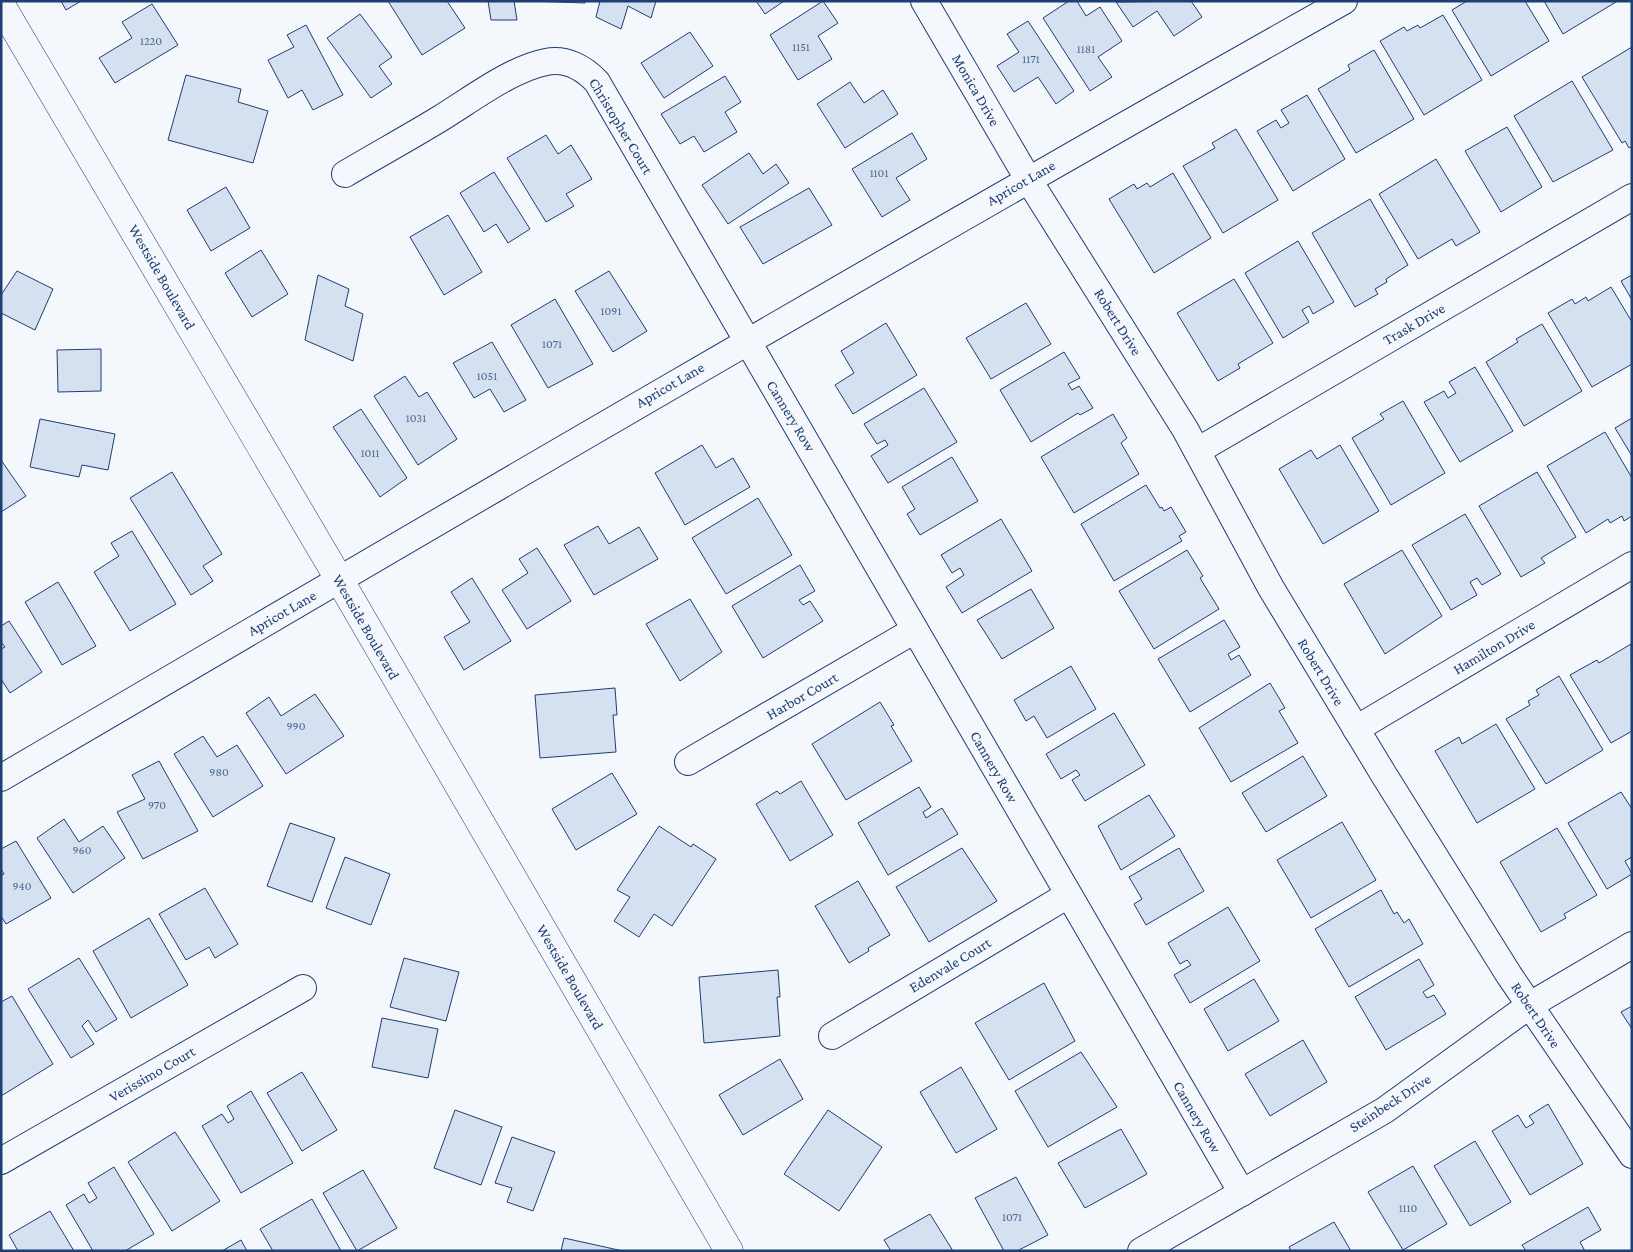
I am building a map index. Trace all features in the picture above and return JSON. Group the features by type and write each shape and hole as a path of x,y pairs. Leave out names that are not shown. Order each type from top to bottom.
{"street":[{"name":"Monica Drive","path":"924,1 1028,179"},
{"name":"Apricot Lane","path":"1,778 746,341 1344,1"},
{"name":"Westside Boulevard","path":"1,5 339,579 729,1251"},
{"name":"Christopher Court","path":"345,174 491,87 532,65 548,61 574,65 588,72 597,82 746,341"},
{"name":"Robert Drive","path":"1028,179 1197,451 1271,588 1356,729 1530,1005 1632,1155"},
{"name":"Trask Drive","path":"1197,451 1632,197"},
{"name":"Cannery Row","path":"746,341 1242,1193"},
{"name":"Hamilton Drive","path":"1356,729 1632,565"},
{"name":"Harbor Court","path":"688,762 915,630"},
{"name":"Edenvale Court","path":"832,1036 1068,895"},
{"name":"Steinbeck Drive","path":"1142,1251 1385,1110 1530,1005 1632,945"},
{"name":"Verissimo Court","path":"1,1161 303,988"}],"building":[{"path":"61,1 81,1 66,10"},
{"path":"388,1 447,1 465,28 422,55"},
{"path":"488,1 514,1 517,20 491,20"},
{"path":"531,1 585,1 585,3"},
{"path":"600,1 656,1 651,18 628,6 621,29 596,17"},
{"path":"756,1 784,1 765,14"},
{"path":"823,1 838,23 818,36 832,59 798,80 770,35"},
{"path":"1069,1 1077,1 1086,16 1100,7 1122,41 1098,57 1112,77 1090,91 1043,18"},
{"path":"1191,1 1202,17 1174,36 1157,11 1133,27 1116,2"},
{"path":"1467,1 1525,1 1549,41 1491,76 1452,10"},
{"path":"1544,1 1616,1 1616,2 1563,34"},
{"path":"152,4 178,45 115,83 99,58 132,38 122,22"},
{"path":"360,14 392,57 379,66 392,84 371,98 327,38"},
{"path":"1443,15 1482,80 1424,115 1380,41 1404,27 1407,31 1418,25 1420,28"},
{"path":"1028,21 1074,91 1056,104 1038,77 1014,92 997,66 1019,52 1007,34"},
{"path":"306,25 343,95 313,110 302,90 288,98 268,60 294,47 287,35"},
{"path":"690,32 713,66 664,98 641,63"},
{"path":"1632,47 1632,146 1629,148 1625,141 1622,143 1582,77"},
{"path":"1374,50 1414,119 1356,153 1318,89 1350,70 1348,65"},
{"path":"186,75 241,89 238,102 268,111 253,163 168,140"},
{"path":"725,76 741,102 725,112 737,132 704,152 694,136 680,144 661,114"},
{"path":"1572,81 1613,150 1553,182 1514,116"},
{"path":"850,82 864,103 883,90 898,114 845,148 817,104"},
{"path":"1307,95 1345,159 1293,191 1257,131 1276,120 1281,128 1289,123 1281,110"},
{"path":"1507,127 1542,187 1501,212 1465,151"},
{"path":"1236,129 1278,200 1223,233 1183,166 1215,148 1212,143"},
{"path":"912,133 927,159 896,178 910,200 882,217 852,169"},
{"path":"546,135 558,154 571,145 592,179 566,194 574,206 546,222 507,158"},
{"path":"749,153 763,174 776,164 789,183 728,224 702,185"},
{"path":"1436,159 1480,232 1456,246 1452,239 1418,259 1379,194"},
{"path":"494,172 530,229 508,243 496,224 484,232 460,193"},
{"path":"1173,173 1211,238 1154,273 1109,199 1134,184 1137,189 1147,183 1150,187"},
{"path":"226,187 250,228 211,251 187,210"},
{"path":"809,188 832,225 763,264 740,227"},
{"path":"1370,199 1408,265 1386,279 1387,282 1375,289 1378,294 1355,307 1312,233"},
{"path":"448,215 482,272 444,295 410,237"},
{"path":"1298,241 1334,302 1313,314 1309,306 1302,310 1309,322 1283,338 1245,273"},
{"path":"261,250 288,294 252,317 225,273"},
{"path":"17,271 53,289 35,330 1,313 1,295"},
{"path":"609,271 647,331 613,352 575,291"},
{"path":"318,275 349,289 345,306 363,314 353,361 305,340"},
{"path":"1632,275 1632,300 1621,281"},
{"path":"1234,279 1273,343 1238,364 1240,368 1218,381 1177,313"},
{"path":"1611,287 1632,322 1632,364 1592,387 1548,313 1572,299 1575,304 1586,297 1588,301"},
{"path":"555,299 593,364 548,388 511,325"},
{"path":"1026,303 1051,344 991,379 966,338"},
{"path":"886,323 917,375 853,414 835,385 854,373 841,351"},
{"path":"1542,324 1582,391 1524,426 1486,362 1518,342 1516,339"},
{"path":"492,342 526,400 504,412 490,389 474,398 453,363"},
{"path":"101,349 101,391 58,392 57,350"},
{"path":"1064,352 1080,378 1068,384 1072,390 1079,386 1093,408 1080,415 1078,413 1031,442 1000,390"},
{"path":"1475,367 1513,431 1460,462 1424,402 1444,391 1448,398 1456,393 1449,382"},
{"path":"405,376 419,397 427,392 457,439 418,465 374,396"},
{"path":"924,388 957,442 888,483 871,456 888,445 885,440 877,444 864,424"},
{"path":"1403,401 1445,473 1391,505 1352,438 1384,419 1380,414"},
{"path":"361,409 407,478 380,497 333,427"},
{"path":"1113,414 1127,438 1121,443 1139,474 1074,513 1041,457"},
{"path":"1632,418 1632,456 1615,428"},
{"path":"40,419 115,434 108,470 82,465 79,477 30,467"},
{"path":"1605,432 1632,478 1632,516 1624,521 1622,516 1610,523 1608,519 1586,533 1547,466"},
{"path":"702,445 716,468 733,458 750,487 685,525 655,473"},
{"path":"1340,445 1379,511 1323,544 1279,469 1311,450 1317,459"},
{"path":"952,457 978,501 920,535 907,514 915,509 902,487"},
{"path":"1,460 26,496 1,512"},
{"path":"172,472 222,554 203,566 213,581 191,595 130,498"},
{"path":"1537,472 1576,537 1541,558 1545,563 1521,577 1479,506"},
{"path":"1146,485 1160,508 1162,507 1164,511 1171,507 1186,532 1179,536 1182,541 1114,581 1081,524"},
{"path":"758,498 792,555 726,594 692,538"},
{"path":"1465,514 1501,574 1482,585 1477,578 1470,582 1477,595 1451,610 1412,545"},
{"path":"1001,519 1032,571 962,613 946,587 964,575 960,568 952,573 941,555"},
{"path":"598,526 609,544 639,527 658,559 594,595 564,545"},
{"path":"132,531 176,604 130,631 94,572 119,556 111,543"},
{"path":"537,548 571,601 527,629 502,590 528,573 519,559"},
{"path":"1187,550 1203,576 1200,578 1219,609 1154,649 1119,591"},
{"path":"1402,550 1442,616 1385,654 1344,584"},
{"path":"800,565 815,591 799,600 803,605 810,601 823,621 763,658 732,606"},
{"path":"472,578 511,641 464,670 444,637 470,622 451,592"},
{"path":"58,582 96,646 62,665 25,602"},
{"path":"1031,589 1054,628 1002,659 977,620"},
{"path":"690,599 722,652 680,681 646,624"},
{"path":"1224,620 1240,647 1228,654 1231,660 1239,655 1251,675 1190,712 1158,659"},
{"path":"9,621 42,672 10,693 1,679 1,649 5,647 1,642 1,626"},
{"path":"1631,644 1632,731 1611,743 1570,675 1597,660 1599,663"},
{"path":"1071,666 1096,709 1047,738 1034,716 1026,721 1014,700"},
{"path":"1559,676 1603,750 1546,784 1506,719 1530,705 1528,701 1539,695 1536,690"},
{"path":"1270,683 1285,708 1279,711 1298,743 1231,782 1199,728"},
{"path":"615,688 617,715 613,715 616,752 540,758 535,695"},
{"path":"315,694 344,736 286,774 246,713 269,697 281,716"},
{"path":"880,702 894,725 891,726 912,761 846,800 812,744"},
{"path":"1114,713 1145,765 1085,801 1072,780 1080,775 1076,770 1061,779 1046,754"},
{"path":"1496,724 1535,789 1477,823 1435,751 1459,737 1462,744"},
{"path":"203,736 217,757 237,745 263,786 213,817 174,754"},
{"path":"1303,756 1327,796 1266,832 1242,793"},
{"path":"159,761 198,831 143,859 117,812 145,799 132,775"},
{"path":"612,773 637,814 576,850 552,809"},
{"path":"801,781 833,835 790,861 756,804 777,791 780,794"},
{"path":"919,787 931,807 923,812 926,818 942,808 958,834 888,875 858,823"},
{"path":"1621,792 1632,809 1632,857 1625,861 1632,874 1607,889 1568,823"},
{"path":"1149,795 1175,836 1121,870 1098,826"},
{"path":"64,819 79,842 103,826 125,858 73,893 37,838"},
{"path":"1342,822 1376,880 1311,918 1277,860"},
{"path":"290,823 335,838 312,902 267,886"},
{"path":"659,826 691,847 693,844 716,859 672,926 654,914 639,937 614,921 630,897 617,890"},
{"path":"1557,828 1597,895 1564,914 1566,918 1541,932 1500,862"},
{"path":"16,841 51,898 6,924 1,916 1,875 4,874 1,869 1,849"},
{"path":"962,848 997,901 929,942 896,887"},
{"path":"1179,848 1204,891 1146,925 1134,904 1142,899 1129,877"},
{"path":"345,857 390,874 371,925 326,908"},
{"path":"858,881 890,935 868,948 869,951 849,963 815,906"},
{"path":"205,888 238,944 215,958 209,947 186,960 159,914"},
{"path":"1381,890 1394,914 1397,912 1404,923 1409,919 1423,944 1349,987 1315,929"},
{"path":"1228,907 1260,961 1190,1003 1174,975 1191,965 1187,960 1180,964 1168,943"},
{"path":"149,918 188,985 131,1018 93,951"},
{"path":"79,958 117,1019 96,1032 88,1020 82,1026 94,1044 71,1058 28,989"},
{"path":"404,958 459,972 446,1021 390,1007"},
{"path":"1419,959 1434,985 1423,992 1427,998 1434,995 1446,1014 1386,1050 1355,997"},
{"path":"778,970 780,997 777,997 780,1036 704,1043 699,977"},
{"path":"1254,979 1279,1021 1228,1051 1204,1009"},
{"path":"1044,983 1075,1041 1009,1080 975,1023"},
{"path":"12,996 53,1064 1,1096 1,1002"},
{"path":"1632,1006 1632,1029 1621,1012"},
{"path":"382,1018 438,1029 428,1078 372,1067"},
{"path":"1303,1040 1327,1082 1270,1116 1245,1074"},
{"path":"1081,1052 1117,1107 1048,1147 1015,1091"},
{"path":"780,1059 803,1099 743,1135 719,1095"},
{"path":"961,1067 997,1129 956,1153 920,1092"},
{"path":"302,1072 337,1130 302,1151 267,1093"},
{"path":"251,1091 293,1163 241,1193 202,1126 222,1114 228,1123 234,1119 227,1106"},
{"path":"1548,1104 1583,1164 1530,1195 1492,1131 1518,1115 1526,1128 1534,1123 1529,1116"},
{"path":"455,1110 502,1127 481,1185 434,1168"},
{"path":"828,1110 882,1147 839,1211 784,1174"},
{"path":"1121,1129 1147,1174 1085,1208 1058,1163"},
{"path":"175,1132 220,1201 172,1231 128,1162"},
{"path":"512,1137 555,1152 533,1211 507,1202 512,1188 495,1183"},
{"path":"1475,1141 1511,1202 1470,1226 1434,1166"},
{"path":"1413,1166 1447,1224 1403,1250 1368,1192"},
{"path":"114,1167 154,1234 125,1251 93,1251 66,1205 84,1194 89,1203 97,1198 88,1183"},
{"path":"363,1170 397,1228 357,1251 323,1193"},
{"path":"1016,1177 1048,1235 1017,1251 1004,1251 975,1198"},
{"path":"312,1199 341,1251 273,1251 260,1229"},
{"path":"1588,1207 1601,1230 1580,1242 1585,1251 1526,1251 1522,1245"},
{"path":"50,1211 74,1251 18,1251 9,1235"},
{"path":"930,1214 953,1251 891,1251 884,1240"},
{"path":"1334,1222 1351,1251 1291,1251 1289,1247"},
{"path":"564,1238 623,1251 561,1251"},
{"path":"241,1240 247,1251 222,1251"}]}
